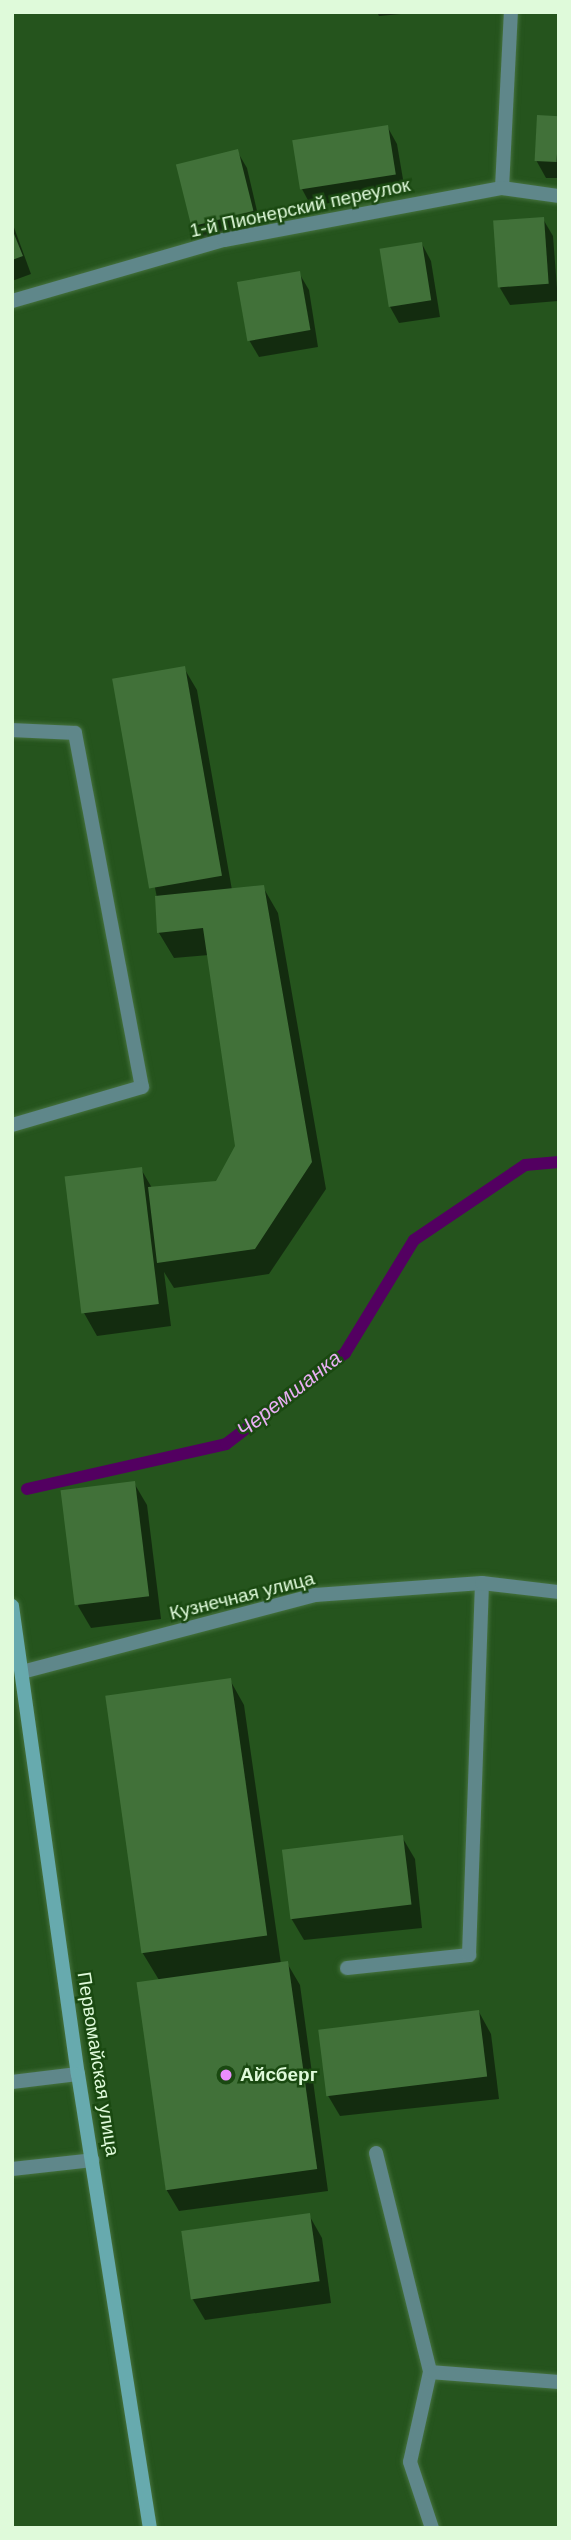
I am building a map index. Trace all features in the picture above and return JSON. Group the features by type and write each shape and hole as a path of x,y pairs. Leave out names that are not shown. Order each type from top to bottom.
{"main road":[{"name":"Первомайская улица","path":"12,1606 78,2074 150,2528"}],"street":[{"path":"502,188 511,12"},
{"name":"1-й Пионерский переулок","path":"12,301 224,240 502,188 559,196"},
{"path":"12,730 75,733 142,1087 12,1125"},
{"path":"347,1968 470,1955 482,1583"},
{"name":"Кузнечная улица","path":"22,1672 315,1595 482,1583 559,1592"},
{"path":"12,2082 78,2074"},
{"path":"376,2153 430,2372 410,2462 432,2528"},
{"path":"12,2169 93,2160"},
{"path":"430,2372 559,2382"}],"building":[{"path":"537,115 559,116 557,162 535,161"},
{"path":"388,125 396,174 300,190 292,140"},
{"path":"238,149 253,211 191,227 176,164"},
{"path":"544,217 549,284 498,287 493,221"},
{"path":"12,229 23,256 12,260"},
{"path":"422,242 431,300 389,307 380,249"},
{"path":"300,271 310,330 247,341 237,282"},
{"path":"185,666 222,876 149,889 112,679"},
{"path":"264,885 312,1162 255,1249 157,1263 148,1187 216,1181 235,1146 203,928 157,933 155,896"},
{"path":"142,1167 159,1304 81,1313 65,1177"},
{"path":"135,1481 149,1596 75,1605 61,1490"},
{"path":"231,1678 267,1935 141,1953 105,1696"},
{"path":"403,1835 412,1904 290,1919 282,1850"},
{"name":"Айсберг","path":"288,1961 317,2169 166,2190 136,1982"},
{"path":"479,2010 487,2077 326,2096 318,2030"},
{"path":"310,2213 320,2281 191,2299 181,2231"}],"waterway":[{"name":"Черемшанка","path":"27,1489 226,1444 345,1353 414,1240 525,1165 559,1162"}],"place":[{"name":"Айсберг","path":"226,2075"}]}
